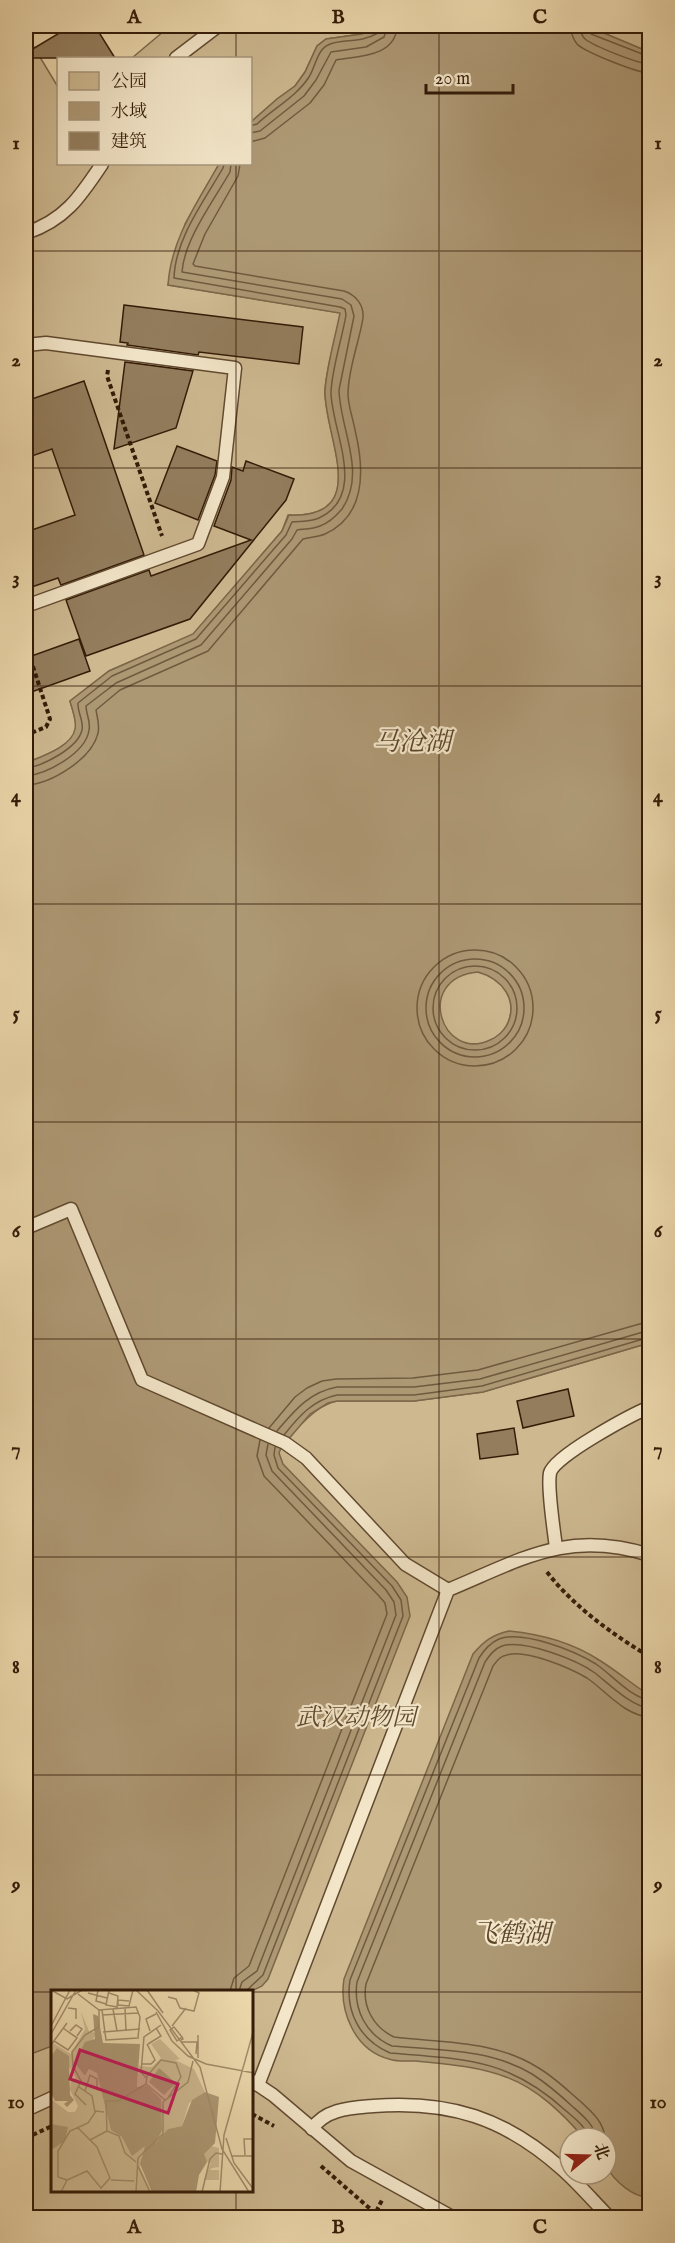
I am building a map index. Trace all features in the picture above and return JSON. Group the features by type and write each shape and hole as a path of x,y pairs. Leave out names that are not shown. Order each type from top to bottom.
{"lane":[{"path":"177,57 218,26"},
{"path":"26,233 40,228 75,204 101,165"},
{"path":"26,345 46,343 235,368 223,477 198,544 26,606"},
{"path":"26,1228 71,1209 142,1380 285,1443 306,1458 405,1564 448,1590"},
{"path":"556,1548 549,1482 552,1468 565,1455 650,1407"},
{"path":"454,2217 360,2166 255,2083 448,1590 556,1548 602,1544 650,1555"},
{"path":"26,2110 51,2098"},
{"path":"312,2129 322,2116 370,2106 396,2104 462,2112 503,2126 540,2150 610,2217"}],"path":[{"path":"111,352 107,376 168,554"},
{"path":"26,645 50,719 46,727 26,735"},
{"path":"534,1555 559,1588 579,1607 650,1657"},
{"path":"254,2115 276,2128"},
{"path":"26,2138 51,2126"},
{"path":"312,2158 375,2213"}],"green space":[{"path":"170,26 379,26 362,34 326,39 317,46 305,72 295,86 252,121 252,57 133,57"},
{"path":"587,26 649,26 649,52"},
{"path":"26,34 57,85 57,165 218,165 185,224 168,285 341,313 325,390 326,408 338,470 337,489 330,503 314,513 288,515 282,531 193,635 109,671 70,701 76,726 73,735 62,746 26,763"},
{"path":"475,972 495,978 505,988 511,1008 505,1028 495,1038 475,1044 455,1038 445,1028 439,1008 445,988 455,978"},
{"name":"武汉动物园","path":"26,1093 294,1431 318,1409 337,1401 414,1401 483,1392 649,1343 649,2217 26,2217"}],"water":[{"name":"马沧湖","path":"379,26 587,26 649,52 649,1343 483,1392 414,1401 337,1401 328,1403 310,1414 281,1448 279,1453 283,1464 397,1582 407,1597 410,1616 268,1979 254,1990 51,1990 51,2046 26,2056 26,763 62,746 73,735 75,722 70,701 109,671 193,634 282,531 289,515 315,513 330,503 337,489 338,470 326,408 325,390 340,313 168,285 174,252 186,222 218,165 252,165 252,121 295,86 305,72 317,46 326,39 362,34","holes":["478,972 501,985 509,999 511,1007 507,1025 500,1034 490,1040 473,1044 459,1040 448,1030 442,1017 441,1002 446,988 458,978"]},
{"name":"飞鹤湖","path":"509,1631 532,1634 567,1644 606,1664 649,1695 649,2197 637,2195 618,2182 618,2126 572,2126 558,2111 528,2088 506,2077 484,2070 389,2059 366,2047 358,2038 347,2016 343,1991 344,1979 473,1654 481,1645 498,1634"}],"building":[{"path":"71,26 95,26 114,57 26,58 26,53"},
{"path":"124,305 303,327 299,364 199,352 198,355 127,345 128,343 120,342"},
{"path":"125,362 193,371 176,428 114,449"},
{"path":"84,381 144,555 61,585 58,578 26,589 26,532 75,515 52,449 26,458 26,401"},
{"path":"177,446 217,461 215,475 198,520 155,503"},
{"path":"246,461 294,479 286,500 190,619 86,656 66,600 149,570 151,576 251,540 214,526 231,480 232,467 243,471"},
{"path":"79,639 90,671 26,694 26,658"},
{"path":"568,1389 574,1416 523,1428 517,1401"},
{"path":"514,1428 518,1454 480,1459 477,1434"}]}
